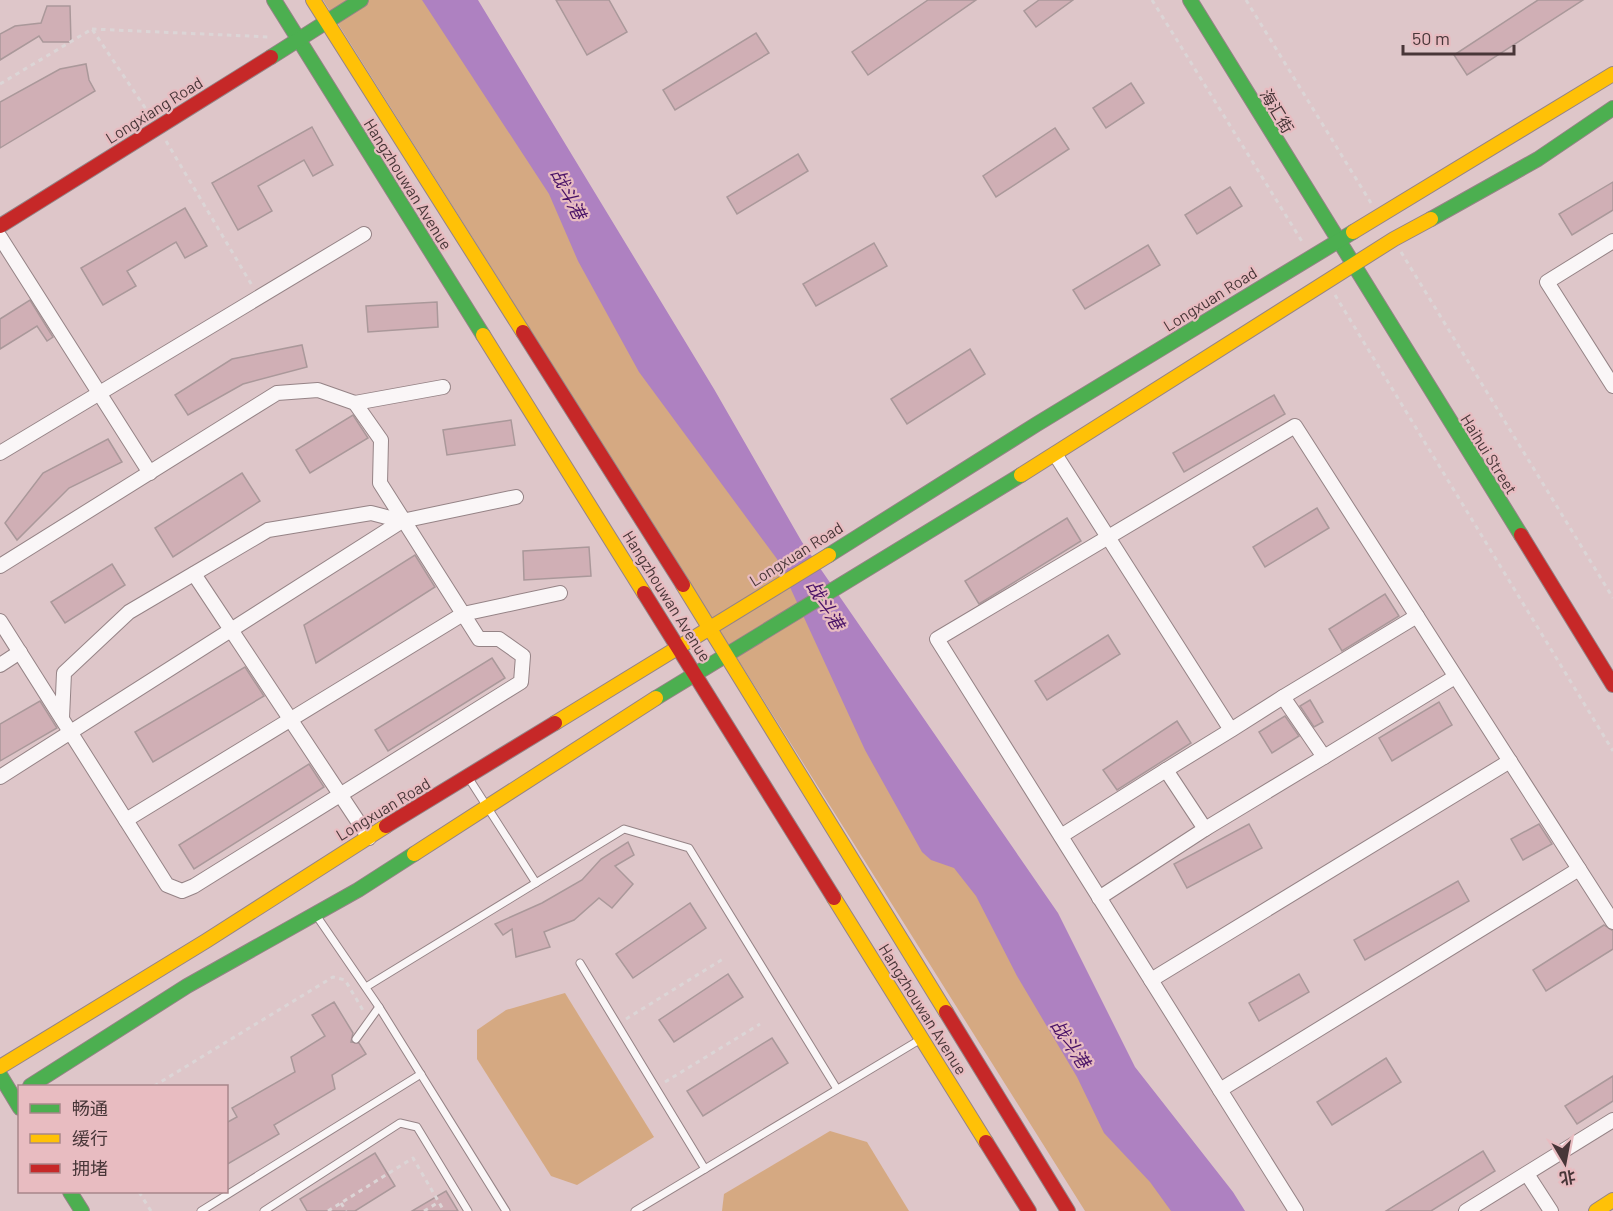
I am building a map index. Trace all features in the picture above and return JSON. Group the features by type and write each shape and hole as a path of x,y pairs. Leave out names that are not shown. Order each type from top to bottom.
{"street":[{"name":"Hangzhouwan Avenue","path":"274,0 1029,1211"},
{"name":"Hangzhouwan Avenue","path":"313,0 710,628 1068,1211"},
{"name":"Longxiang Road","path":"0,226 361,0"},
{"name":"海汇街","path":"1190,0 1336,240"},
{"name":"Longxuan Road","path":"0,1066 468,776 680,648 757,598 1378,214 1613,74"},
{"path":"32,1085 187,986 358,890 486,805 695,672 1055,454 1394,239 1538,159 1613,108"},
{"path":"0,453 364,234"},
{"path":"0,237 150,473"},
{"name":"Haihui Street","path":"1336,240 1613,684"},
{"path":"1613,241 1547,282 1613,386"},
{"path":"0,566 278,393 318,390 355,403 443,387"},
{"path":"0,621 167,885 182,891 194,886 521,682 523,656 500,639 479,639 402,521 380,483 381,440 355,403"},
{"path":"1296,1211 937,639 1110,538 1294,426 1613,922"},
{"path":"1055,454 1231,730"},
{"path":"0,777 402,521 516,497"},
{"path":"62,717 64,673 129,612 268,530 371,513 402,521"},
{"path":"194,574 369,838"},
{"path":"126,820 463,614 560,593"},
{"path":"1061,836 1417,616"},
{"path":"0,664 20,652"},
{"path":"1099,898 1205,829 1455,677"},
{"path":"1283,697 1324,757"},
{"path":"1150,980 1510,761"},
{"path":"1166,770 1205,829"},
{"path":"1220,1090 1579,869"},
{"path":"0,1075 17,1099 0,1105"},
{"path":"1466,1211 1613,1120"},
{"path":"1527,1174 1551,1211"},
{"path":"71,1193 82,1211"},
{"path":"1596,1211 1613,1200"}],"lane":[{"path":"468,776 536,884"},
{"path":"366,987 624,829 689,848 837,1089"},
{"path":"316,914 379,1007 506,1211"},
{"path":"580,963 705,1169"},
{"path":"356,1039 379,1007"},
{"path":"635,1211 922,1039"},
{"path":"201,1211 421,1074"},
{"path":"264,1211 400,1123 417,1127 468,1211"}],"path":[{"path":"1152,0 1311,256"},
{"path":"1246,0 1378,214"},
{"path":"92,29 158,127 259,296"},
{"path":"0,84 92,29 298,39"},
{"path":"1394,239 1613,598"},
{"path":"1326,281 1613,751"},
{"path":"617,1024 723,959"},
{"path":"156,1085 333,977 345,980 369,1020"},
{"path":"656,1088 760,1024"},
{"path":"328,1211 413,1158 444,1211"},
{"path":"140,1193 151,1211"},
{"path":"424,1211 439,1202"},
{"path":"341,1203 346,1211"}],"shaded area":[{"path":"323,0 424,0 555,193 782,557 960,866 1177,1211 1085,1211"},
{"path":"565,993 654,1137 577,1185 551,1176 477,1059 477,1030 506,1010"},
{"path":"830,1131 867,1142 909,1211 722,1211 724,1194"}],"water":[{"name":"战斗港","path":"422,0 478,0 714,389 802,542 1058,913 1135,1067 1233,1192 1245,1211 1171,1211 1150,1182 1104,1133 1077,1077 1017,976 976,896 954,868 931,860 922,852 865,750 777,559 639,372 578,261 549,194"}],"building":[{"path":"556,0 609,0 627,32 587,55"},
{"path":"928,0 976,0 868,75 852,52"},
{"path":"1039,0 1073,0 1036,27 1024,11"},
{"path":"1538,0 1583,0 1467,75 1454,55"},
{"path":"47,6 70,6 71,42 43,42 39,36 0,60 0,34 15,26 41,23"},
{"path":"756,33 769,53 675,110 663,90"},
{"path":"86,64 89,80 95,91 0,148 0,102 60,69"},
{"path":"1131,83 1144,103 1106,128 1093,108"},
{"path":"312,127 333,165 313,176 304,160 258,186 272,211 238,230 212,183"},
{"path":"1055,128 1069,149 996,197 983,176"},
{"path":"798,154 808,171 737,214 727,197"},
{"path":"1613,182 1613,210 1572,235 1559,214"},
{"path":"1230,187 1242,206 1197,234 1185,215"},
{"path":"185,208 207,246 185,258 176,242 127,271 136,286 103,305 81,268"},
{"path":"874,243 887,266 816,306 803,284"},
{"path":"1148,245 1160,265 1085,309 1073,290"},
{"path":"30,300 53,337 47,341 37,326 0,349 0,319"},
{"path":"437,302 438,327 368,332 366,306"},
{"path":"302,345 307,367 243,384 188,415 175,395 232,359"},
{"path":"970,349 985,374 907,424 891,399"},
{"path":"1274,395 1285,414 1184,472 1173,453"},
{"path":"353,415 368,438 310,473 296,450"},
{"path":"511,420 515,445 447,455 443,430"},
{"path":"108,439 122,462 69,488 17,540 5,523 43,473"},
{"path":"242,473 260,501 173,557 155,528"},
{"path":"1317,508 1329,528 1265,567 1253,547"},
{"path":"1067,518 1081,541 979,604 965,581"},
{"path":"589,547 591,576 524,580 523,551"},
{"path":"415,555 435,587 316,663 304,625"},
{"path":"112,564 125,585 65,623 51,602"},
{"path":"1385,594 1399,616 1342,651 1329,629"},
{"path":"1108,635 1120,654 1047,700 1035,681"},
{"path":"492,658 505,678 388,751 375,730"},
{"path":"245,667 264,696 153,762 135,732"},
{"path":"1310,700 1323,722 1314,727 1300,706"},
{"path":"40,701 57,728 0,761 0,724"},
{"path":"1439,702 1452,725 1392,761 1379,738"},
{"path":"1285,716 1299,736 1272,753 1259,732"},
{"path":"1177,721 1191,743 1117,790 1103,770"},
{"path":"309,764 324,787 194,869 179,845"},
{"path":"1249,824 1262,848 1187,888 1174,864"},
{"path":"1539,824 1552,844 1523,860 1511,839"},
{"path":"628,842 634,855 615,866 633,884 612,908 599,898 574,920 544,932 550,947 516,957 512,929 503,935 495,924 542,903 582,880 601,859"},
{"path":"1458,881 1469,901 1365,960 1354,940"},
{"path":"690,903 706,928 633,978 616,954"},
{"path":"1604,925 1613,931 1613,949 1546,991 1533,970"},
{"path":"728,974 743,997 674,1042 659,1020"},
{"path":"1299,974 1309,992 1259,1021 1249,1003"},
{"path":"334,1002 353,1033 351,1042 359,1043 366,1054 332,1075 335,1089 274,1125 279,1134 228,1164 228,1122 237,1117 232,1108 295,1072 291,1057 325,1036 312,1015"},
{"path":"772,1038 788,1063 703,1116 687,1091"},
{"path":"1386,1058 1401,1082 1332,1125 1317,1102"},
{"path":"1613,1076 1613,1101 1577,1124 1565,1106"},
{"path":"1483,1151 1495,1171 1431,1211 1386,1211"},
{"path":"375,1153 395,1186 355,1211 307,1211 300,1199"},
{"path":"446,1191 458,1211 412,1211"}],"traffic: fast":[{"path":"274,0 483,335"},
{"path":"271,57 361,0"},
{"path":"1190,0 1521,535"},
{"path":"1431,219 1538,159 1613,108"},
{"path":"829,555 1037,424 1353,232"},
{"path":"656,698 1021,475"},
{"path":"32,1085 187,986 358,890 414,854"},
{"path":"0,1075 18,1105"},
{"path":"71,1193 82,1211"}],"traffic: slow":[{"path":"313,0 523,332"},
{"path":"1353,232 1613,74"},
{"path":"1021,475 1394,239 1431,219"},
{"path":"483,335 644,593"},
{"path":"555,723 829,555"},
{"path":"683,585 946,1012"},
{"path":"414,854 656,698"},
{"path":"0,1067 206,941 386,826"},
{"path":"834,898 986,1142"},
{"path":"1596,1211 1613,1200"}],"traffic: jam":[{"path":"0,226 271,57"},
{"path":"523,332 683,585"},
{"path":"1521,535 1613,685"},
{"path":"644,593 834,898"},
{"path":"386,826 555,723"},
{"path":"946,1012 1068,1211"},
{"path":"986,1142 1029,1211"}]}
